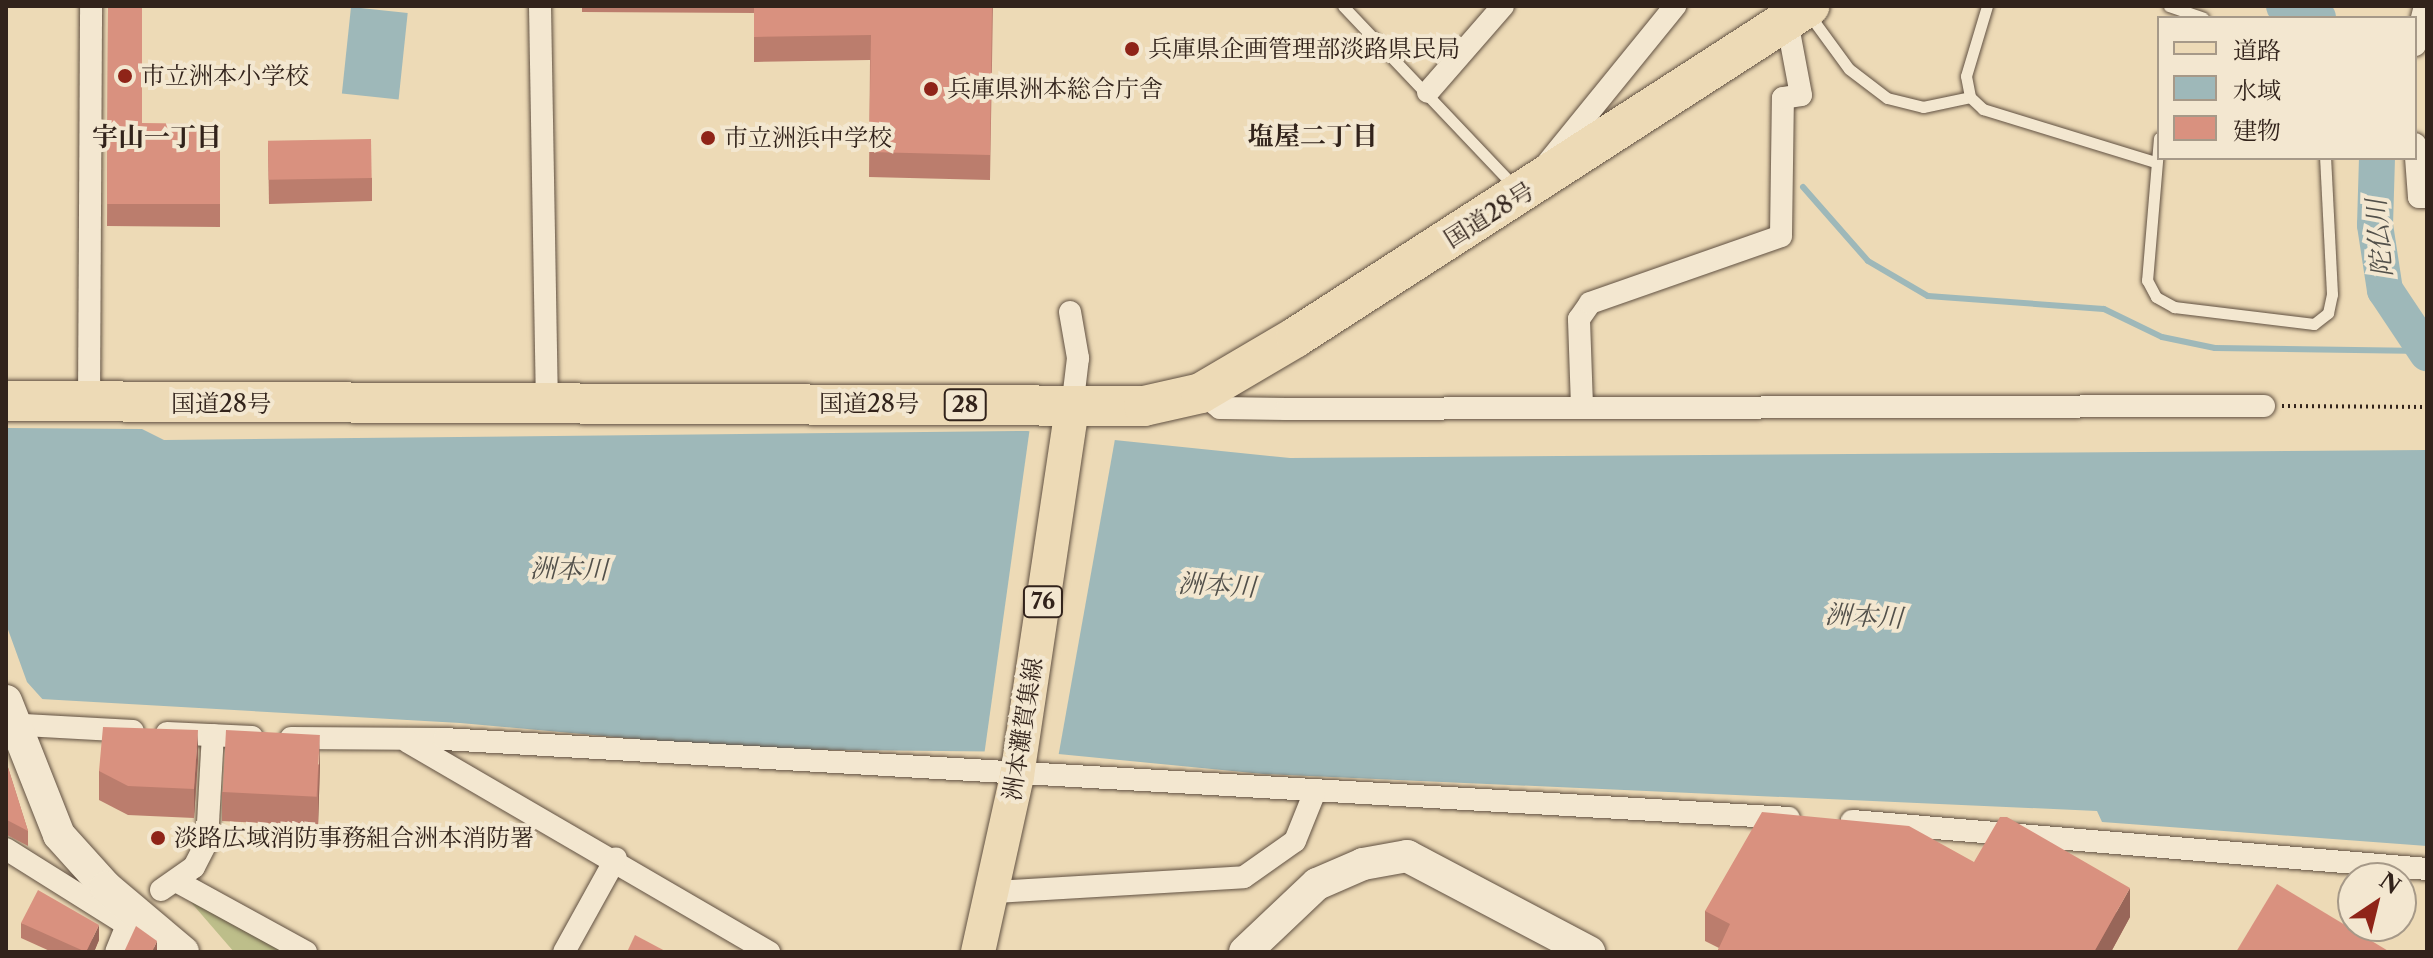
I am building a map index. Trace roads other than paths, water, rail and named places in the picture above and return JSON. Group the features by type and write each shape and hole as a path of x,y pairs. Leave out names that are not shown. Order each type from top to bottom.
{"highway":[{"name":"国道28号","path":"6,401 547,405 1071,418 1144,406 1201,393 1524,193 1795,10"}],"main road":[{"name":"洲本灘賀集線","path":"978,952 995,892 1017,776 1071,418"}],"street":[{"path":"89,403 91,6"},
{"path":"540,6 547,405"},
{"path":"1428,92 1503,6"},
{"path":"2417,37 2425,6"},
{"path":"1524,193 1670,8"},
{"path":"1582,406 1579,319 1590,303 1781,236 1783,98 1801,95 1795,10"},
{"path":"2416,160 2419,197 2427,197"},
{"path":"1070,312 1078,358 1071,418"},
{"path":"1201,393 1220,408 2264,406"},
{"path":"183,952 99,881 59,835 9,715 213,735 408,742 1827,820 2427,869"},
{"path":"213,735 207,841 170,886 306,952"},
{"path":"408,742 616,858 769,952"},
{"path":"995,892 1244,877 1295,841 1314,794"},
{"path":"6,849 127,925 116,952"},
{"path":"1245,952 1317,884 1363,864 1407,856 1589,952"},
{"path":"564,952 616,858"}],"lane":[{"path":"1343,6 1524,193"},
{"path":"1987,6 1966,76 1970,97 1983,109 2152,161"},
{"path":"2169,6 2194,16"},
{"path":"1795,10 1849,69 1887,98 1923,107 1970,97"},
{"path":"2157,145 2152,161 2147,280 2156,297 2174,307 2314,324 2328,313 2332,294 2325,160"}],"water":[{"path":"351,7 408,13 399,99 342,94"},
{"name":"洲本川","path":"6,428 142,429 164,440 1027,431 1290,458 2427,450 2427,846 2102,822 2097,811 1263,774 1038,752 746,749 460,723 6,697"}],"waterway":[{"name":"陀仏川","path":"2284,6 2312,16"},
{"name":"陀仏川","path":"2377,160 2375,225 2385,290 2427,353"},
{"path":"1803,187 1868,261 1928,296 2104,309 2162,337 2215,348 2424,351"}],"place":[{"name":"兵庫県企画管理部淡路県民局","path":"1132,49"},
{"name":"市立洲本小学校","path":"125,76"},
{"name":"兵庫県洲本総合庁舎","path":"931,89"},
{"name":"市立洲浜中学校","path":"708,138"},
{"name":"淡路広域消防事務組合洲本消防署","path":"158,838"}],"district":[{"name":"塩屋二丁目","path":"1313,137"},
{"name":"宇山一丁目","path":"157,138"}]}
